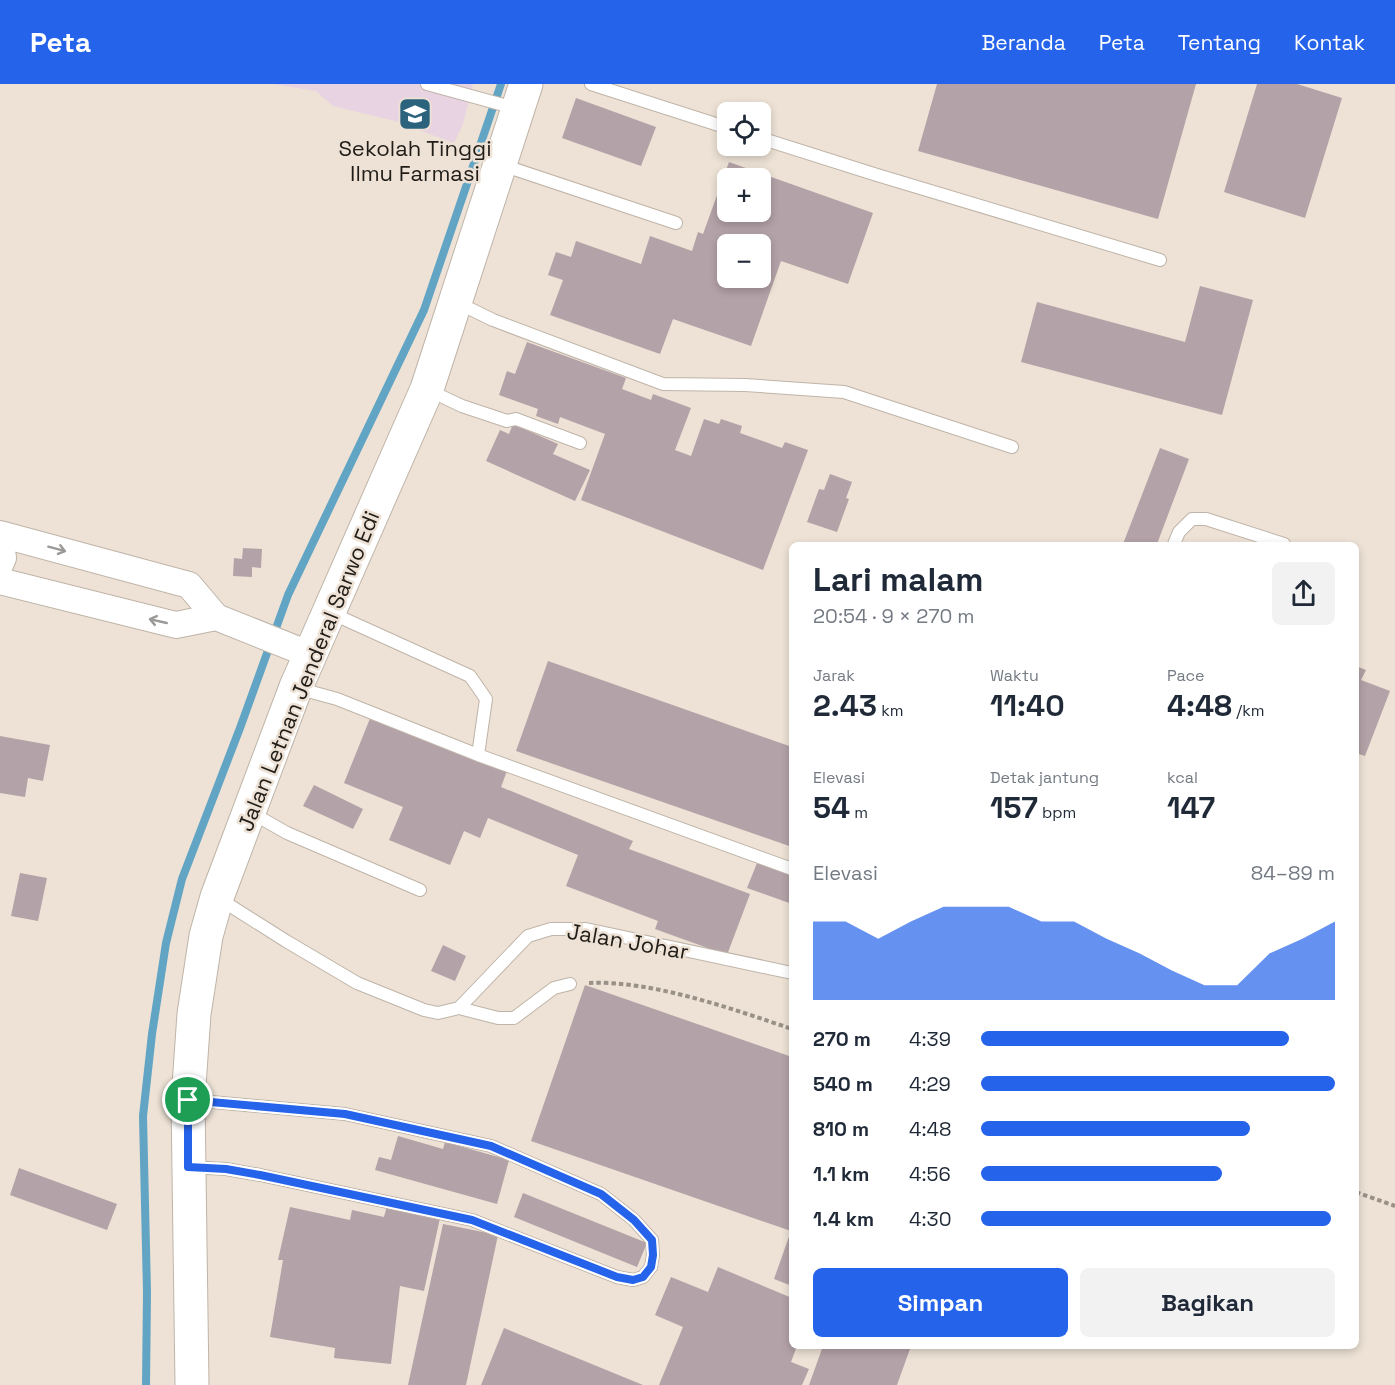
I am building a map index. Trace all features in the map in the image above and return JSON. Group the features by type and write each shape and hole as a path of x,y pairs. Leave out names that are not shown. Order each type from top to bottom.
{"main road":[{"name":"Jalan Letnan Jenderal Sarwo Edi","path":"192,1385 188,1100 194,1014 206,936 216,897 296,687 302,651 330,613 427,389 501,164 515,99"}],"street":[{"path":"0,565 3,558 0,535 189,585 216,617 302,651"},
{"path":"0,581 176,625 216,617"}],"lane":[{"path":"428,84 459,92 515,99"},
{"path":"591,84 717,124"},
{"path":"771,142 1160,260"},
{"path":"501,164 676,223"},
{"path":"455,302 493,320 663,384 745,385 844,392 1012,447"},
{"path":"427,389 462,406 507,421 516,419 580,443"},
{"path":"1175,542 1179,532 1192,519 1206,519 1278,542"},
{"path":"330,613 470,676 486,699 478,755"},
{"path":"296,687 337,699 478,755 789,868"},
{"path":"249,812 287,833 420,890"},
{"path":"216,897 357,982 424,1010 438,1013 459,1008 498,1018 514,1018 554,988 570,984"},
{"name":"Jalan Johar","path":"459,1008 528,936 551,929 586,929 789,972"},
{"path":"188,1100 345,1114 491,1146 601,1194 634,1220 652,1240 651,1267 643,1277 633,1280 625,1279 472,1220 260,1175 226,1169 188,1167"}],"path":[{"path":"570,984 602,982 660,991 733,1009 789,1028"},
{"path":"1359,1193 1395,1206"}],"shaded area":[{"name":"Sekolah Tinggi Ilmu Farmasi","path":"273,84 473,84 463,124 454,143 395,121 333,106 316,91"}],"building":[{"path":"937,84 1196,84 1158,219 918,151"},
{"path":"1257,84 1297,84 1342,98 1305,218 1224,192"},
{"path":"576,98 656,127 641,166 562,138"},
{"path":"729,162 746,168 727,168"},
{"path":"771,177 873,213 848,284 781,261 751,346 673,319 660,354 550,315 563,280 548,275 556,252 571,257 576,241 641,264 650,236 692,251 698,232 703,234 717,195 717,222 771,222"},
{"path":"1200,286 1253,300 1222,415 1021,362 1037,302 1185,342"},
{"path":"527,342 626,378 622,389 651,400 653,394 691,408 675,450 691,456 704,419 719,424 721,419 742,426 740,433 782,448 785,442 808,450 763,570 581,500 605,434 560,417 558,424 536,416 538,409 499,395 507,371 515,374"},
{"path":"513,424 558,444 553,454 590,470 575,501 486,461 500,430 509,434"},
{"path":"1160,448 1189,459 1158,542 1124,542"},
{"path":"830,474 852,482 846,498 849,499 837,532 807,522 819,489 824,490"},
{"path":"243,548 262,549 261,568 252,567 252,577 233,576 234,558 242,559"},
{"path":"548,661 789,746 789,846 516,751"},
{"path":"1359,667 1366,670 1361,680 1390,691 1365,756 1359,754"},
{"path":"371,716 507,771 501,787 633,841 629,849 750,894 727,955 655,929 658,921 566,886 578,855 488,818 480,838 464,831 450,865 389,840 403,807 344,783"},
{"path":"0,736 50,745 43,781 28,778 25,797 0,793"},
{"path":"314,785 363,809 353,829 303,806"},
{"path":"757,863 789,874 789,903 747,888"},
{"path":"20,873 47,878 38,921 11,916"},
{"path":"443,945 466,956 455,981 431,971"},
{"path":"585,985 789,1056 789,1230 531,1141"},
{"path":"398,1136 443,1149 445,1142 509,1160 497,1204 375,1170 379,1157 391,1160"},
{"path":"19,1168 117,1204 107,1230 10,1195"},
{"path":"523,1193 647,1243 637,1267 514,1217"},
{"path":"387,1206 440,1218 424,1291 400,1286 391,1364 334,1358 335,1348 270,1337 283,1260 278,1260 290,1207 350,1220 352,1210 384,1217"},
{"path":"443,1224 498,1235 466,1385 408,1385"},
{"path":"789,1237 789,1285 774,1279"},
{"path":"718,1267 789,1297 789,1349 796,1349 791,1362 809,1369 802,1385 659,1385 683,1327 655,1315 671,1277 708,1292"},
{"path":"504,1328 643,1385 481,1385"},
{"path":"822,1349 910,1349 897,1385 809,1385"}],"waterway":[{"path":"146,1385 147,1292 143,1116 152,1034 166,943 182,879 288,595 424,310 501,84"}],"place":[{"name":"Sekolah Tinggi Ilmu Farmasi","path":"415,114"}],"route":[{"path":"188,1100 345,1114 491,1146 601,1194 634,1220 652,1240 651,1267 643,1277 633,1280 617,1277 472,1220 260,1175 226,1169 188,1167 188,1100"}]}
